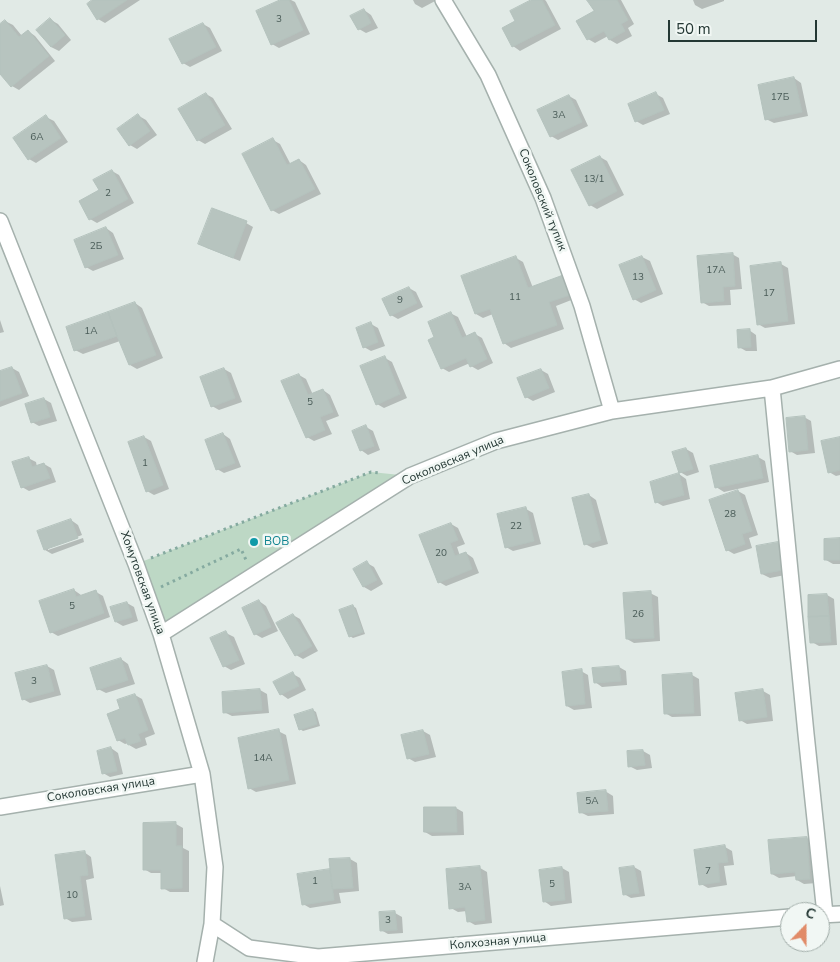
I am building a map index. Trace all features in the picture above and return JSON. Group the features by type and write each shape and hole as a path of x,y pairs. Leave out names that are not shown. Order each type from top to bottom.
{"street":[{"name":"Соколовский тупик","path":"443,0 488,75 543,198 582,306 612,412"},
{"name":"Хомутовская улица","path":"0,221 147,594 161,634 202,774 215,867 212,924 205,962"},
{"name":"Соколовская улица","path":"161,634 410,476 496,441 612,412 772,388 840,369"},
{"path":"772,388 805,724 827,902"},
{"name":"Соколовская улица","path":"0,807 202,774"},
{"name":"Колхозная улица","path":"212,924 249,948 318,957 780,918"}],"path":[{"path":"136,564 371,472 381,473"},
{"path":"147,594 241,549 252,576"}],"green space":[{"path":"371,472 410,476 161,634 136,564"}],"building":[{"path":"92,0 127,0 97,20 87,4"},
{"path":"280,0 289,0 303,30 271,45 256,11"},
{"path":"531,0 542,0 555,25 512,47 502,28 515,21 510,11"},
{"path":"587,0 617,0 628,20 621,24 625,31 609,40 604,31 587,40 576,21 594,11"},
{"path":"364,9 371,23 358,30 350,16"},
{"path":"50,18 65,35 51,47 36,30"},
{"path":"5,20 19,37 28,30 49,56 11,87 0,74 0,24"},
{"path":"203,23 216,47 182,64 169,39"},
{"path":"794,77 802,112 765,120 758,85"},
{"path":"656,92 664,110 635,122 628,104"},
{"path":"206,93 225,125 197,141 178,109"},
{"path":"569,95 582,122 550,137 537,110"},
{"path":"138,114 150,131 129,146 117,129"},
{"path":"46,115 61,138 28,160 13,138"},
{"path":"273,138 287,165 299,159 315,189 271,211 242,154"},
{"path":"600,156 617,191 589,206 571,170"},
{"path":"112,170 128,199 89,220 79,201 99,190 93,180"},
{"path":"212,208 247,221 233,258 198,244"},
{"path":"106,227 118,255 85,268 74,240"},
{"path":"733,253 735,286 723,287 724,301 701,303 697,256"},
{"path":"516,256 528,288 566,274 573,294 549,302 557,325 503,344 490,309 475,314 461,276"},
{"path":"642,256 656,290 633,300 619,265"},
{"path":"781,262 788,321 757,325 750,266"},
{"path":"409,287 417,303 390,316 382,299"},
{"path":"135,302 156,355 129,365 108,312"},
{"path":"108,312 117,336 74,351 66,327"},
{"path":"451,312 462,338 475,332 487,359 470,367 466,358 441,369 428,340 434,337 428,322"},
{"path":"371,322 378,342 363,348 356,328"},
{"path":"750,329 751,347 738,348 737,330"},
{"path":"385,356 400,394 376,405 360,366"},
{"path":"12,367 22,393 0,401 0,371"},
{"path":"224,368 235,398 211,407 200,377"},
{"path":"541,369 549,388 525,398 517,378"},
{"path":"299,374 308,395 323,389 333,412 320,417 325,430 306,438 281,381"},
{"path":"44,398 50,417 31,423 25,404"},
{"path":"805,416 808,450 789,452 786,418"},
{"path":"366,425 374,446 360,451 352,431"},
{"path":"223,433 235,463 216,470 205,440"},
{"path":"144,436 163,485 146,492 128,442"},
{"path":"840,437 840,470 828,473 821,441"},
{"path":"686,448 693,469 679,473 672,452"},
{"path":"758,455 763,478 715,488 710,466"},
{"path":"29,457 32,467 44,463 50,478 21,488 12,462"},
{"path":"679,473 684,495 655,503 650,482"},
{"path":"738,490 752,531 742,534 745,544 726,551 709,500"},
{"path":"589,494 601,540 584,545 572,498"},
{"path":"526,507 534,541 505,548 497,514"},
{"path":"71,519 78,538 44,550 37,531"},
{"path":"451,523 458,540 450,543 455,556 466,552 472,569 438,583 419,535"},
{"path":"840,538 840,560 824,560 824,539"},
{"path":"778,542 783,570 761,574 756,546"},
{"path":"367,561 377,580 363,587 353,569"},
{"path":"74,589 76,597 96,590 104,613 50,633 39,601"},
{"path":"651,591 654,638 626,639 623,593"},
{"path":"827,594 829,616 808,617 808,595"},
{"path":"259,600 271,627 254,635 242,608"},
{"path":"127,602 132,617 115,622 110,607"},
{"path":"353,605 363,632 349,637 339,610"},
{"path":"293,614 312,646 295,656 276,623"},
{"path":"829,616 831,642 810,643 808,617"},
{"path":"226,631 239,660 223,667 210,638"},
{"path":"121,658 128,680 97,690 90,668"},
{"path":"47,665 54,691 22,700 15,673"},
{"path":"619,666 621,681 594,683 592,668"},
{"path":"582,669 585,704 566,706 562,672"},
{"path":"293,672 299,686 280,695 273,682"},
{"path":"692,673 694,713 664,714 662,675"},
{"path":"260,689 262,710 223,713 222,692"},
{"path":"763,689 767,717 739,721 735,693"},
{"path":"135,694 148,730 138,734 141,741 128,745 125,738 117,741 107,714 120,709 117,700"},
{"path":"313,709 317,724 299,730 294,715"},
{"path":"279,729 289,780 248,789 238,738"},
{"path":"423,730 429,754 407,759 401,735"},
{"path":"111,747 117,771 102,774 97,751"},
{"path":"643,750 645,765 628,767 627,751"},
{"path":"606,790 608,811 579,813 577,793"},
{"path":"424,807 456,807 457,832 424,832"},
{"path":"176,822 176,846 182,846 182,888 161,889 161,870 143,870 143,823"},
{"path":"807,837 810,879 796,880 795,872 771,874 768,840"},
{"path":"725,845 728,862 718,863 720,882 699,885 694,850"},
{"path":"85,851 88,875 80,876 85,916 64,919 55,855"},
{"path":"350,858 353,888 332,889 329,859"},
{"path":"480,866 485,920 467,922 465,907 449,909 446,869"},
{"path":"634,866 639,893 623,895 619,868"},
{"path":"562,867 565,900 543,902 539,870"},
{"path":"330,869 334,900 302,905 297,874"},
{"path":"395,911 397,930 380,931 379,912"}],"place":[{"name":"ВОВ","path":"254,542"}]}
